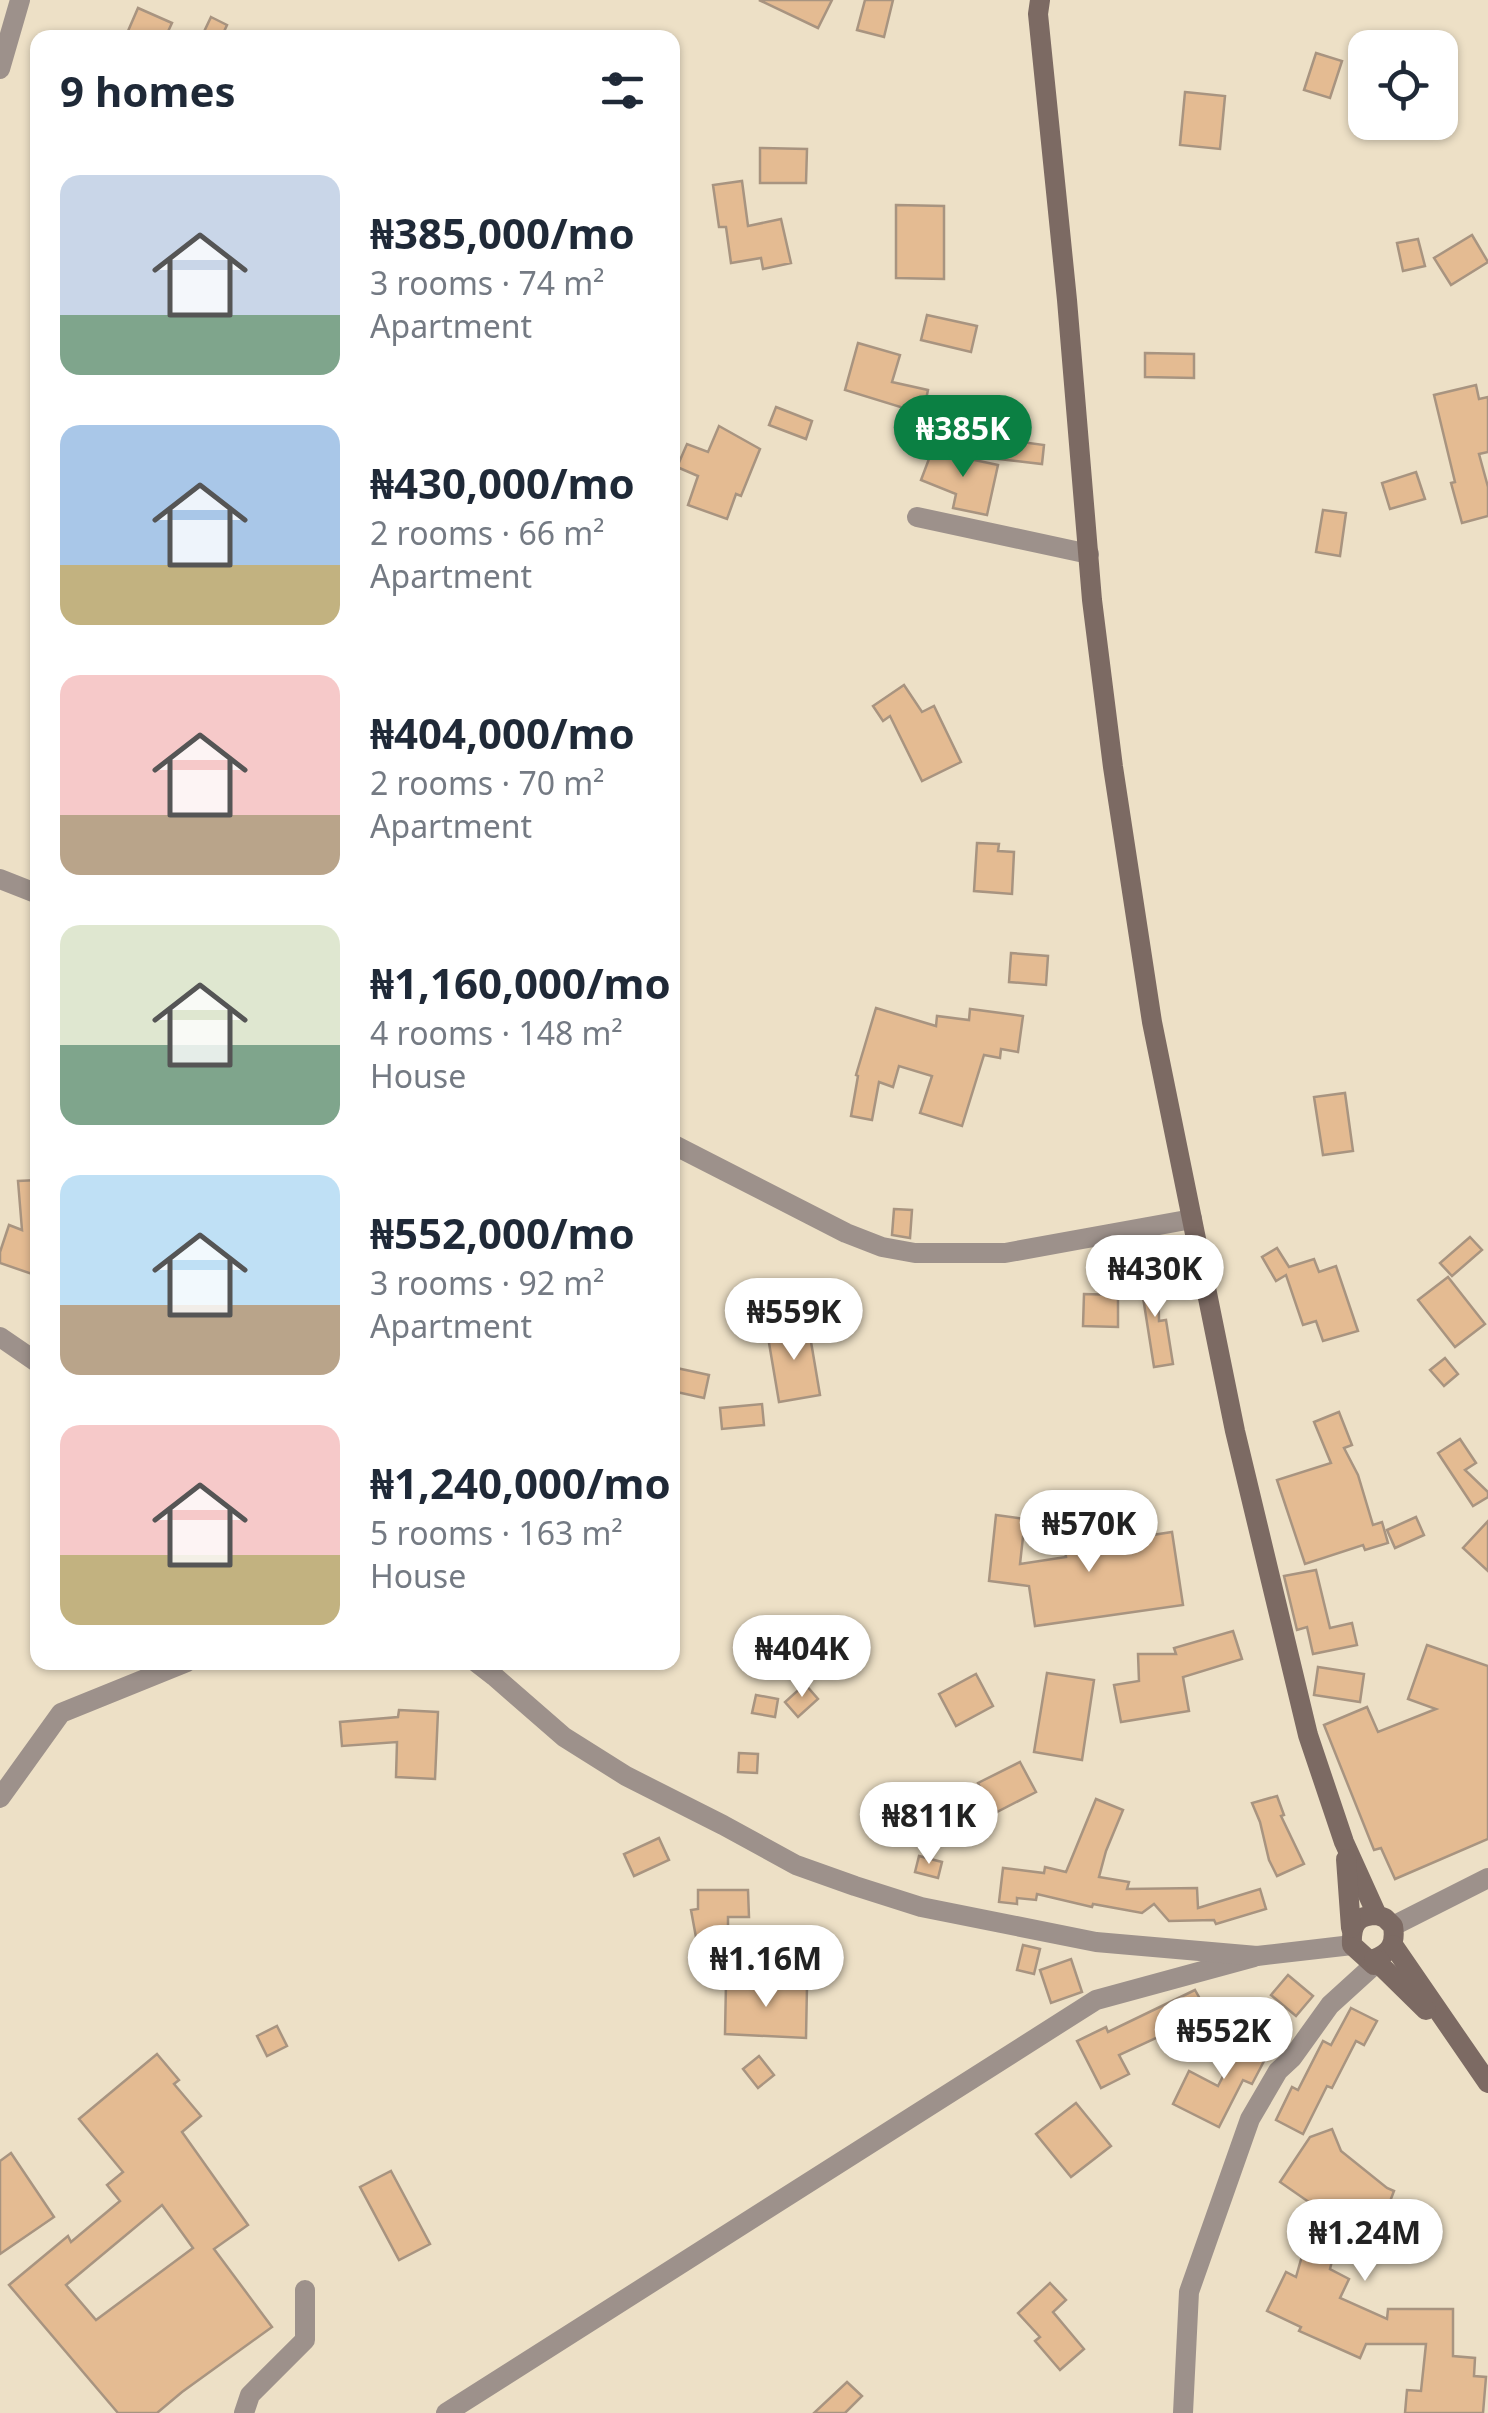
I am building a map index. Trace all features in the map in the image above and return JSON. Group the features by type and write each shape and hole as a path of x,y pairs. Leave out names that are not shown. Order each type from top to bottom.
{"main road":[{"path":"1040,0 1038,14 1088,554 1114,767 1152,1022 1235,1432 1308,1735 1344,1842 1387,1929 1488,2083"},
{"path":"1344,1842 1351,1937 1458,2042"},
{"path":"1351,1937 1357,1920 1366,1915 1387,1929"},
{"path":"1374,1962 1386,1954 1387,1929"}],"street":[{"path":"0,68 20,0"},
{"path":"918,517 1088,554"},
{"path":"0,878 30,891"},
{"path":"680,1148 846,1233 882,1247 915,1253 1005,1253 1192,1219"},
{"path":"0,1337 30,1358"},
{"path":"0,1798 60,1713 167,1670"},
{"path":"486,1670 564,1736 626,1776 796,1865 921,1907 1096,1942 1257,1956"},
{"path":"1387,1929 1488,1878"},
{"path":"446,2413 1096,2000 1257,1956 1351,1937"},
{"path":"1200,2413 1184,2402 1189,2292 1250,2119 1278,2071 1330,2006 1374,1962"},
{"path":"244,2413 250,2395 305,2340 306,2290"}],"building":[{"path":"759,0 832,0 818,28"},
{"path":"865,0 893,0 884,37 857,30"},
{"path":"138,8 172,23 169,30 128,30"},
{"path":"211,17 227,25 225,30 205,30"},
{"path":"1316,53 1342,61 1330,98 1304,90"},
{"path":"1185,92 1225,96 1220,149 1180,145"},
{"path":"760,148 807,149 806,183 760,183"},
{"path":"742,181 748,226 781,219 791,263 763,269 761,258 731,263 726,227 719,227 713,185"},
{"path":"896,205 944,206 944,279 896,278"},
{"path":"1472,235 1488,262 1451,285 1434,258"},
{"path":"1418,239 1425,266 1403,271 1397,243"},
{"path":"927,315 977,326 971,352 921,340"},
{"path":"858,343 900,355 892,382 928,390 923,414 845,390"},
{"path":"1145,353 1194,354 1194,378 1145,377"},
{"path":"1476,385 1479,399 1488,397 1488,452 1479,454 1488,487 1488,516 1462,523 1434,395"},
{"path":"776,407 812,421 806,439 769,425"},
{"path":"719,426 760,449 727,519 688,505 698,476 680,468 680,460 687,444 708,452"},
{"path":"1000,439 1044,445 1042,464 998,459"},
{"path":"932,451 998,465 987,515 953,508 956,494 921,480"},
{"path":"1416,472 1425,499 1390,509 1382,483"},
{"path":"1323,510 1346,513 1340,556 1316,552"},
{"path":"904,685 922,712 934,706 961,762 922,781 890,716 883,721 873,706"},
{"path":"977,843 999,844 998,851 1014,852 1012,894 974,891"},
{"path":"1011,953 1048,956 1046,985 1009,982"},
{"path":"876,1008 936,1026 937,1016 969,1020 970,1009 1023,1016 1018,1052 1001,1049 1000,1058 984,1055 962,1126 920,1113 932,1076 899,1066 893,1087 879,1082 872,1120 851,1116 856,1075"},
{"path":"1345,1093 1353,1151 1323,1155 1314,1097"},
{"path":"30,1180 30,1273 0,1263 9,1225 22,1230 18,1181"},
{"path":"894,1209 912,1210 910,1238 892,1235"},
{"path":"1470,1237 1482,1250 1452,1276 1440,1263"},
{"path":"1277,1248 1289,1267 1314,1259 1319,1272 1336,1266 1358,1331 1323,1341 1316,1321 1303,1325 1286,1275 1276,1281 1262,1257"},
{"path":"1158,1271 1159,1321 1166,1320 1173,1364 1154,1367 1139,1272"},
{"path":"1448,1277 1485,1324 1455,1347 1418,1300"},
{"path":"1084,1294 1118,1295 1118,1327 1083,1326"},
{"path":"808,1324 820,1395 779,1402 767,1331"},
{"path":"1445,1358 1458,1374 1444,1386 1430,1370"},
{"path":"680,1369 709,1375 704,1398 680,1393"},
{"path":"762,1404 764,1425 722,1429 720,1408"},
{"path":"1339,1412 1352,1445 1344,1448 1358,1475 1373,1525 1382,1522 1388,1543 1365,1550 1363,1545 1305,1564 1277,1480 1331,1463 1314,1422"},
{"path":"1460,1439 1476,1463 1465,1470 1488,1492 1488,1497 1473,1506 1438,1453"},
{"path":"996,1515 1025,1519 1020,1564 1066,1557 1063,1537 1093,1533 1094,1544 1172,1532 1183,1605 1035,1626 1029,1586 989,1581"},
{"path":"1416,1517 1424,1535 1395,1548 1387,1530"},
{"path":"1488,1521 1488,1571 1463,1548"},
{"path":"1316,1570 1330,1628 1352,1623 1357,1645 1313,1654 1307,1627 1297,1630 1284,1576"},
{"path":"1233,1631 1242,1659 1183,1677 1189,1711 1121,1722 1114,1685 1139,1681 1138,1654 1176,1654 1174,1648"},
{"path":"1427,1645 1488,1666 1488,1839 1395,1879 1381,1848 1374,1850 1324,1725 1367,1707 1378,1732 1436,1709 1408,1699"},
{"path":"1318,1667 1364,1674 1360,1702 1314,1695"},
{"path":"1047,1673 1094,1680 1082,1760 1034,1752"},
{"path":"976,1674 993,1706 956,1726 939,1694"},
{"path":"805,1684 818,1699 798,1717 785,1702"},
{"path":"756,1695 778,1699 775,1717 752,1713"},
{"path":"399,1710 438,1712 435,1779 396,1777 397,1742 342,1746 340,1722 398,1717"},
{"path":"739,1753 758,1754 757,1773 738,1772"},
{"path":"1020,1762 1036,1792 993,1814 978,1783"},
{"path":"1277,1796 1284,1815 1281,1816 1304,1864 1277,1876 1252,1803"},
{"path":"1096,1799 1123,1810 1099,1877 1129,1882 1127,1889 1197,1888 1198,1908 1260,1889 1266,1909 1216,1924 1214,1920 1169,1921 1154,1904 1142,1913 1037,1894 1036,1900 1017,1898 1017,1904 999,1902 1003,1868 1044,1873 1045,1867 1066,1872"},
{"path":"659,1838 669,1860 634,1876 624,1854"},
{"path":"919,1856 942,1862 938,1878 915,1872"},
{"path":"698,1890 748,1890 749,1917 728,1917 728,1929 710,1929 716,1956 700,1959 691,1910 698,1909"},
{"path":"1023,1945 1040,1949 1034,1974 1017,1970"},
{"path":"1071,1959 1082,1992 1051,2003 1040,1970"},
{"path":"1288,1975 1313,1996 1296,2016 1271,1995"},
{"path":"726,1983 807,1986 806,2038 725,2034"},
{"path":"1195,1990 1219,2032 1193,2047 1182,2026 1119,2055 1129,2074 1101,2088 1077,2041 1106,2027 1108,2032"},
{"path":"1351,2008 1377,2021 1364,2045 1356,2041 1303,2134 1276,2120 1292,2087 1298,2090 1323,2041 1331,2045"},
{"path":"277,2026 287,2046 267,2056 257,2036"},
{"path":"1246,2031 1273,2044 1252,2084 1243,2080 1219,2127 1173,2104 1189,2071 1218,2086"},
{"path":"157,2054 179,2080 174,2084 201,2116 182,2132 248,2225 214,2249 272,2327 157,2413 118,2413 9,2285 68,2236 71,2242 120,2201 107,2185 123,2172 79,2119","holes":["162,2205 193,2248 96,2320 66,2285"]},
{"path":"759,2056 774,2075 758,2088 743,2069"},
{"path":"1076,2103 1111,2146 1071,2177 1036,2134"},
{"path":"1332,2129 1341,2151 1394,2191 1378,2233 1339,2218 1328,2256 1333,2257 1330,2269 1349,2279 1340,2298 1387,2319 1388,2309 1453,2309 1453,2356 1475,2358 1474,2376 1486,2377 1483,2413 1405,2413 1407,2390 1421,2391 1426,2344 1366,2344 1360,2358 1299,2331 1301,2327 1267,2311 1286,2272 1296,2277 1316,2207 1280,2182 1310,2137"},
{"path":"11,2153 54,2217 0,2254 0,2161"},
{"path":"391,2171 430,2244 399,2260 360,2187"},
{"path":"1050,2283 1066,2300 1053,2312 1084,2349 1060,2370 1035,2341 1040,2337 1018,2313"},
{"path":"847,2382 862,2396 845,2413 814,2413"}]}
